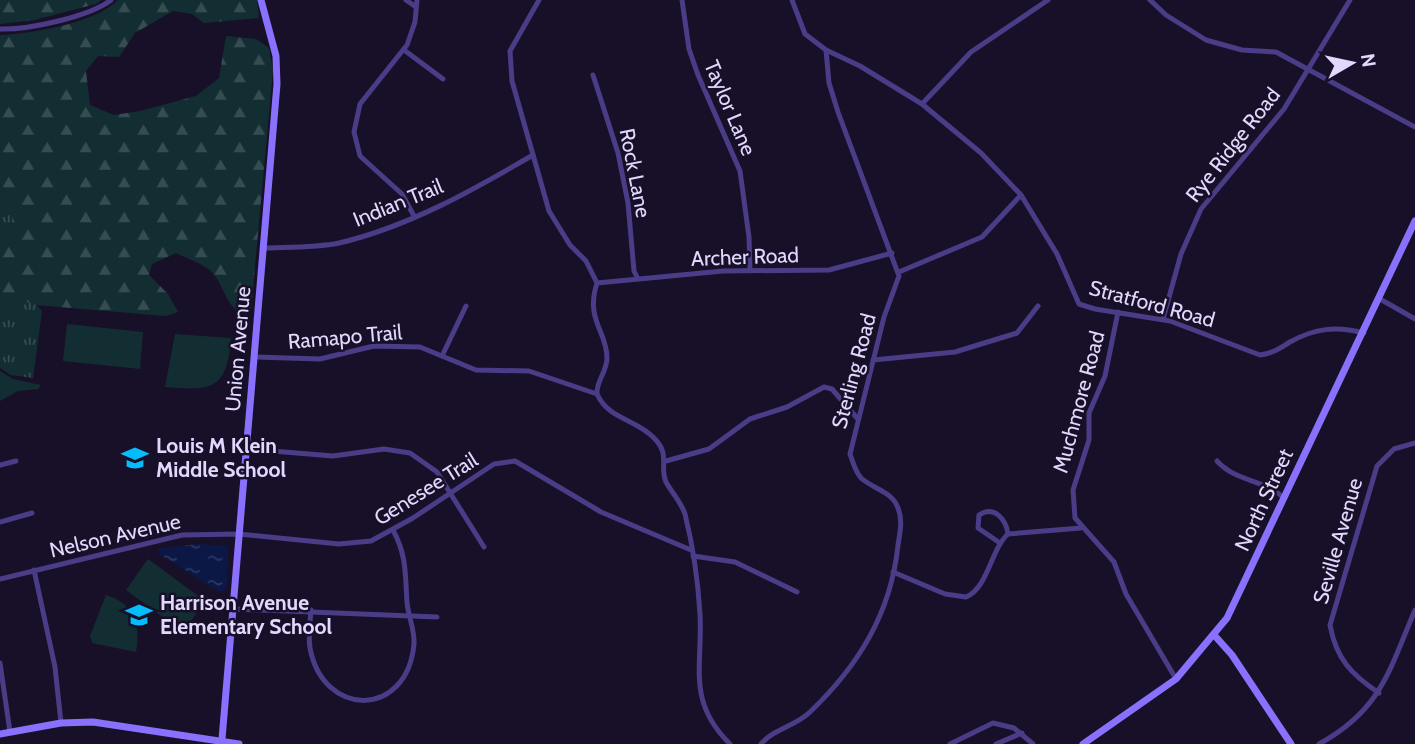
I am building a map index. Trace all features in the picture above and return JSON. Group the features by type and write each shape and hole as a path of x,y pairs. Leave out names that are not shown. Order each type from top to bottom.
{"main road":[{"name":"Union Avenue","path":"222,741 278,84 276,56 261,0"},
{"name":"North Street","path":"1083,744 1177,679 1215,636 1243,587 1415,221"},
{"path":"1215,636 1232,655 1291,744"},
{"path":"0,734 61,723 115,724 239,744"}],"street":[{"path":"0,29 26,27 80,13 111,0"},
{"path":"406,0 416,3 415,22 404,50 360,104 354,132 360,156 402,194 414,216"},
{"path":"539,0 510,51 512,81 550,211 562,234 586,261 597,283 593,293 595,324 607,359 597,394 610,414 633,423 655,439 666,461 665,480 682,507 692,553 700,617 697,662 699,685 715,724 730,744"},
{"name":"Taylor Lane","path":"682,0 689,49 740,171 750,237 750,270"},
{"path":"792,0 806,34 826,50 829,83 836,105 899,272 982,237 1021,195"},
{"path":"922,104 971,52 1048,0"},
{"path":"1150,0 1166,15 1206,40 1242,50 1276,52 1415,127"},
{"name":"Rye Ridge Road","path":"1163,319 1181,254 1201,209 1264,135 1309,70 1350,0"},
{"path":"404,50 443,79"},
{"name":"Stratford Road","path":"826,50 860,66 922,104 981,153 1021,195 1057,254 1076,300 1084,306 1163,319 1260,355 1269,354 1297,338 1331,327 1364,334"},
{"name":"Rock Lane","path":"593,75 618,153 628,203 634,271 638,279"},
{"name":"Indian Trail","path":"264,248 338,243 414,216 477,188 533,155"},
{"name":"Archer Road","path":"597,283 750,270 829,270 892,253"},
{"name":"Sterling Road","path":"761,744 772,733 810,712 864,647 879,624 893,572 901,524 899,510 892,498 863,480 850,454 850,443 899,272"},
{"path":"1380,299 1415,319"},
{"path":"442,356 466,306"},
{"path":"873,360 955,352 1017,333 1038,306"},
{"name":"Muchmore Road","path":"1081,528 1075,518 1073,490 1089,440 1089,413 1105,376 1118,312"},
{"name":"Ramapo Trail","path":"255,357 320,359 384,345 420,347 476,370 529,371 597,394"},
{"path":"666,461 709,449 750,419 787,407 824,387 832,389 857,418"},
{"name":"Seville Avenue","path":"1379,693 1344,664 1333,643 1330,625 1377,466 1394,449 1415,443"},
{"path":"247,449 333,456 384,449 404,450 431,466 484,547"},
{"path":"0,465 16,461"},
{"name":"Genesee Trail","path":"239,534 339,544 371,541 393,530 494,464 515,461 601,512 692,553 735,562 797,592"},
{"path":"1217,461 1237,477 1273,487 1284,498"},
{"path":"1000,543 978,528 979,515 986,512 996,514 1005,522 1008,534"},
{"path":"0,522 32,513"},
{"path":"893,572 945,593 966,597 977,587 1000,543 1008,534 1081,528 1114,562 1126,594 1177,679"},
{"path":"311,610 308,632 310,649 327,683 345,697 367,702 381,699 392,692 409,667 414,645 408,614 407,562 393,530"},
{"name":"Nelson Avenue","path":"0,579 182,536 239,534"},
{"path":"34,570 55,667 61,723"},
{"path":"233,609 437,617"},
{"path":"1319,744 1361,716 1379,693 1415,610"},
{"path":"0,663 10,732"},
{"path":"950,744 993,723 1008,725 1022,733 1033,744"},
{"path":"996,744 1022,733"}],"green space":[{"path":"0,0 101,0 96,4 34,20 0,24"},
{"path":"118,0 257,0 259,18 204,23 192,14 173,11 135,33 119,57 98,56 86,71 90,105 114,115 196,96 219,78 226,36 256,39 269,48 273,70 251,310 246,315 228,300 213,273 176,253 152,264 149,275 168,294 178,312 166,316 0,302 0,35 45,30 79,21 108,8"},
{"path":"0,185 12,194 12,236 0,248"},
{"path":"0,299 34,303 42,311 33,378 11,375 0,368"},
{"path":"67,324 143,332 140,369 63,361"},
{"path":"175,334 231,338 226,368 214,384 195,388 165,387"},
{"path":"0,371 13,379 41,385 38,389 18,391 0,401"},
{"path":"148,559 205,601 183,632 126,590"},
{"path":"106,595 123,604 133,617 137,633 136,652 92,643 90,636"}],"water":[{"path":"197,544 228,546 227,588 221,593 159,554 158,549"}],"place":[{"name":"Louis M Klein Middle School","path":"135,458"},
{"name":"Harrison Avenue Elementary School","path":"139,615"}]}
